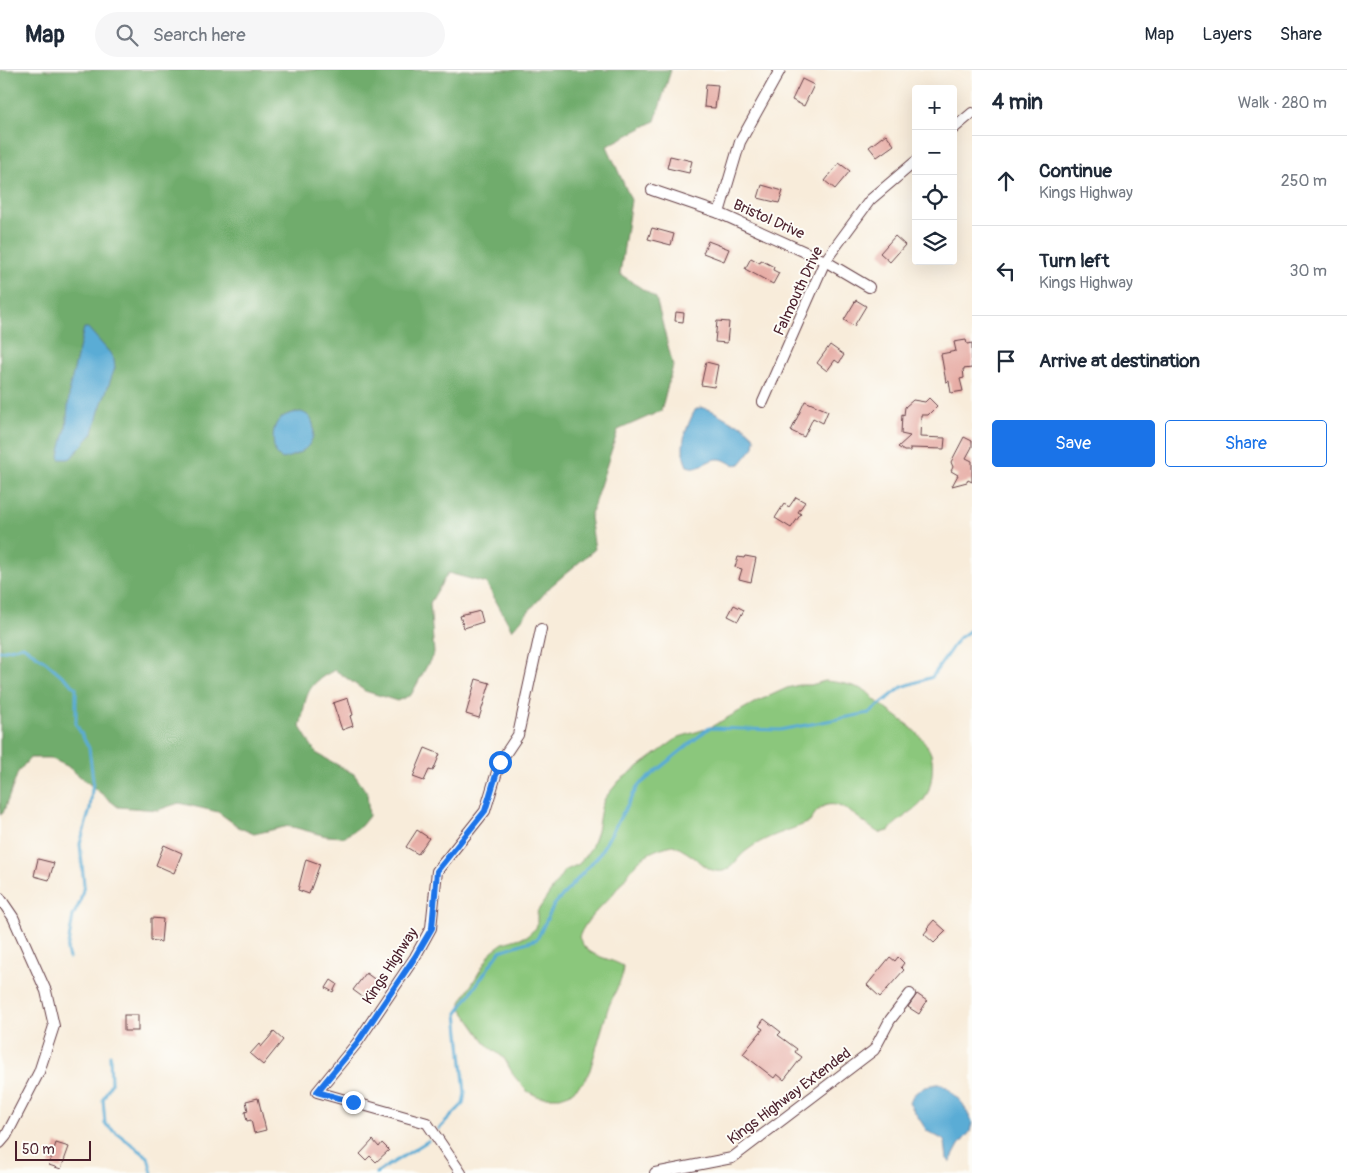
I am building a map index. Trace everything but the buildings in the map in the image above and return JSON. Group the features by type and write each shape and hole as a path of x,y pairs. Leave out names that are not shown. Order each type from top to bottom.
{"street":[{"path":"719,213 740,142 780,70"},
{"path":"957,126 972,113"},
{"name":"Falmouth Drive","path":"763,402 825,261 870,200 912,164"},
{"name":"Bristol Drive","path":"652,190 719,213 825,261 869,287"},
{"name":"Kings Highway","path":"461,1173 427,1123 317,1092 357,1043 415,957 432,928 437,871 485,811 500,762 518,735 541,629"},
{"path":"0,898 13,917 42,983 54,1026 39,1072 6,1136 0,1143"},
{"name":"Kings Highway Extended","path":"655,1173 732,1158 874,1050 890,1020 910,994"}],"green space":[{"path":"0,70 671,70 655,121 607,146 631,200 620,274 656,298 673,366 661,411 618,430 590,517 595,549 551,586 512,630 486,583 448,573 430,603 434,653 411,695 397,701 365,691 335,670 325,675 312,686 308,692 300,727 316,753 354,774 367,793 369,816 361,826 344,837 326,836 289,826 254,834 240,828 218,812 179,803 158,810 118,807 67,766 50,758 30,758 18,772 3,813 0,815"},
{"path":"825,681 846,684 866,691 914,730 921,738 931,754 932,763 931,783 925,798 889,831 879,833 843,808 826,805 818,811 810,822 761,841 742,854 726,870 713,870 673,845 660,848 643,857 636,863 612,895 589,919 579,937 582,944 592,953 623,966 622,977 608,1008 590,1070 585,1080 578,1087 569,1094 560,1097 539,1097 527,1091 514,1076 504,1058 488,1046 461,1008 461,1002 492,951 503,943 527,936 536,928 537,912 564,871 579,864 591,848 605,798 619,781 679,737 709,728 754,703 787,688"}],"water":[{"path":"84,328 88,328 110,353 114,360 115,368 93,433 71,458 60,459 59,455 66,428 70,386"},
{"path":"701,407 742,425 753,435 755,439 754,447 740,464 737,465 717,459 695,467 687,466 683,452 684,438 695,410"},
{"path":"301,412 310,417 314,426 313,437 303,451 283,459 276,455 274,446 273,438 276,425 285,416"},
{"path":"942,1084 948,1088 963,1104 972,1122 970,1132 959,1145 950,1162 947,1159 945,1142 927,1131 909,1103 913,1095 920,1090"}],"waterway":[{"path":"439,1129 463,1104 465,1093 457,1013 500,951 537,939 554,905 599,855 638,786 709,728 780,730 869,713 902,687 932,677 958,639 972,629"},
{"path":"0,651 23,646 45,661 76,688 76,724 89,748 93,780 90,809 80,844 84,885 80,902 73,916 67,951 69,958"},
{"path":"110,1055 111,1083 103,1099 105,1124 148,1157 152,1173"},
{"path":"376,1173 428,1141"}],"route":[{"path":"353,1102 317,1092 357,1043 415,957 432,928 437,871 485,811 500,762"}]}
